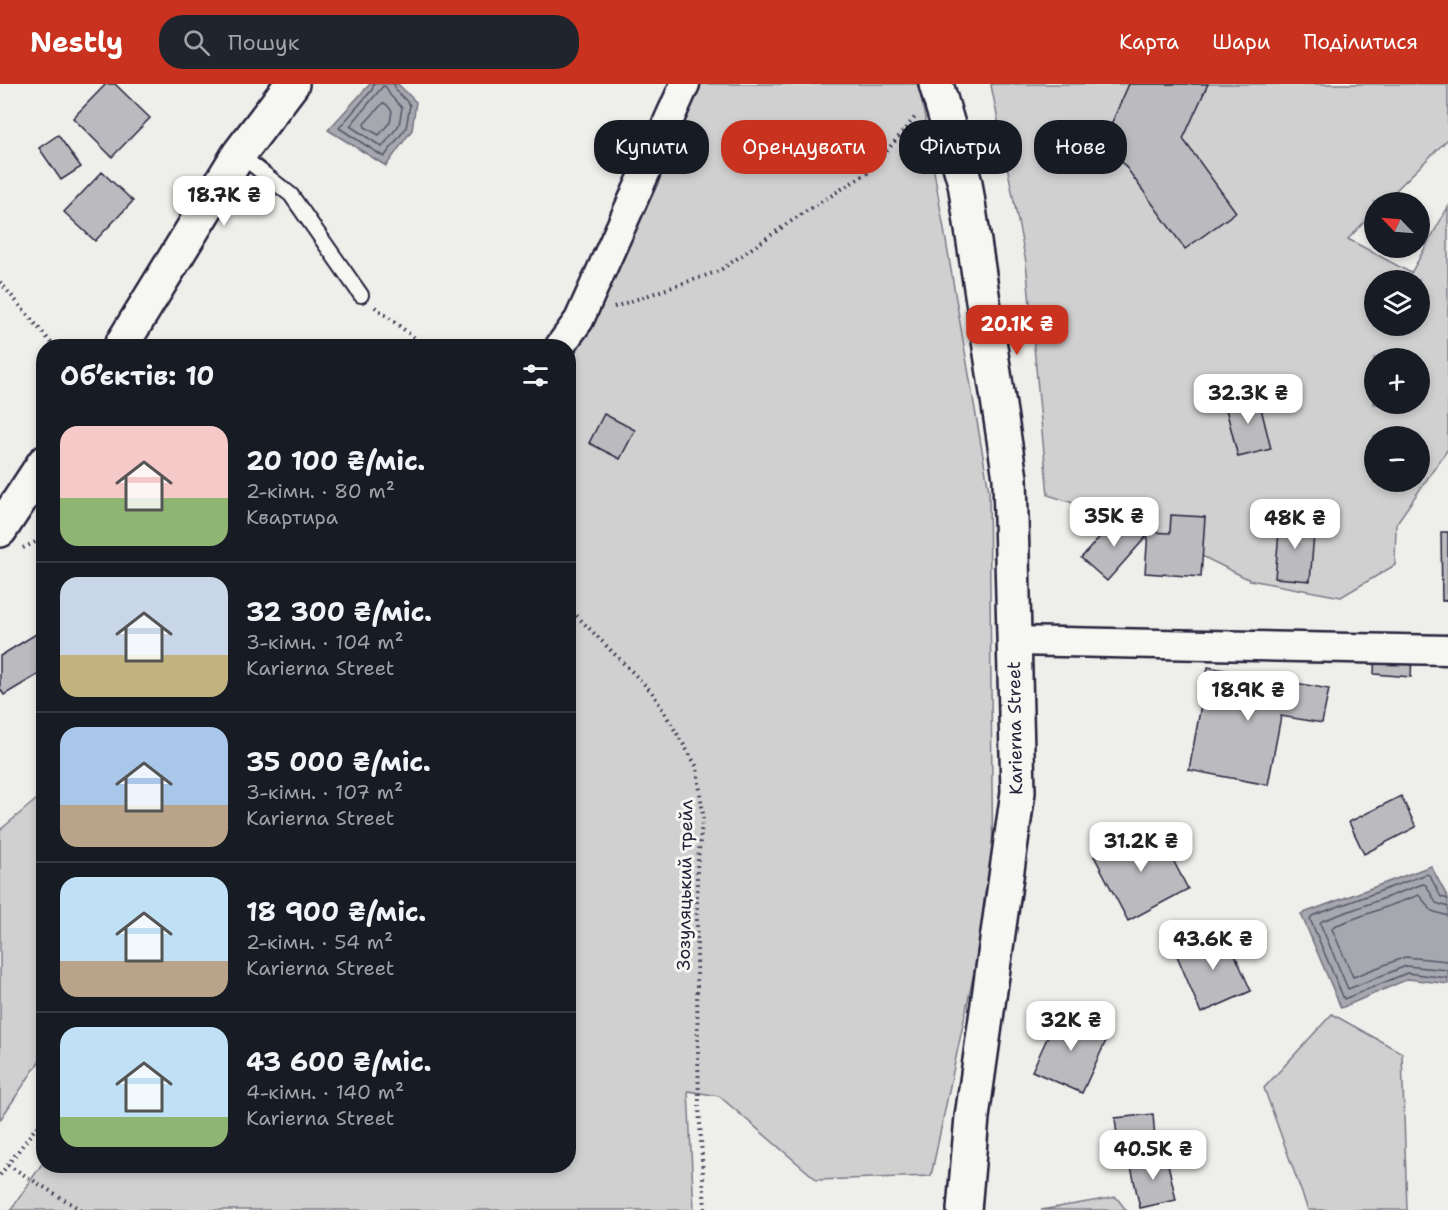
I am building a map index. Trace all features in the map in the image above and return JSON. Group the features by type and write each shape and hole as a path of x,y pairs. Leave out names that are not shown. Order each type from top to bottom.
{"street":[{"path":"125,339 239,153 292,84"},
{"path":"565,339 579,320 685,84"},
{"path":"937,87 965,183 1010,478 1014,640"},
{"path":"0,530 36,475"},
{"name":"Karierna Street","path":"964,1210 972,1117 1018,792 1014,640 1448,650"}],"lane":[{"path":"239,153 291,195 361,295"}],"path":[{"path":"579,320 719,271 800,215 869,172 937,87"},
{"path":"0,282 48,339"},
{"path":"361,295 416,339"},
{"name":"Зозуляцький трейл","path":"576,616 652,692 697,767 703,815 697,868 697,992 699,1106 705,1210"},
{"path":"0,1175 36,1128"},
{"path":"8,1165 81,1210"}],"shaded area":[{"path":"694,84 919,84 925,120 899,120 899,174 934,174 989,491 993,882 931,1176 817,1180 719,1096 688,1091 694,1210 11,1210 36,1172 576,1173 576,346 654,174 709,174 709,120 678,120"},
{"path":"993,84 1448,84 1448,139 1394,192 1364,192 1364,222 1348,239 1364,248 1364,258 1383,258 1405,270 1364,270 1364,336 1430,336 1430,270 1413,270 1419,258 1430,258 1430,239 1448,207 1448,449 1430,475 1430,426 1364,426 1364,492 1418,492 1396,524 1395,565 1341,597 1250,580 1138,524 1048,495 1026,262 1009,174 1022,174 1022,120 998,120 991,85"},
{"path":"36,800 36,1066 0,1120 0,830"},
{"path":"1332,1014 1402,1053 1407,1210 1308,1210 1264,1088"},
{"path":"1116,1197 1126,1210 1041,1210"}],"water":[{"path":"370,84 398,84 416,102 412,130 386,166 328,130"},
{"path":"1431,866 1448,898 1448,984 1408,979 1341,1008 1301,914"}],"building":[{"path":"106,84 115,84 150,118 112,157 73,118"},
{"path":"1129,84 1208,84 1183,139 1236,212 1185,249 1127,169 1127,120 1113,120"},
{"path":"58,135 81,167 61,180 39,148"},
{"path":"102,172 133,201 95,241 64,212"},
{"path":"1257,392 1271,449 1238,457 1224,401"},
{"path":"604,414 635,430 620,459 589,443"},
{"path":"1120,514 1146,537 1107,581 1081,558"},
{"path":"1171,515 1205,517 1201,577 1145,573 1148,532 1170,533"},
{"path":"1280,520 1315,523 1310,581 1275,578"},
{"path":"1441,532 1448,532 1448,600 1442,601"},
{"path":"36,634 36,676 4,695 0,688 0,656"},
{"path":"1375,652 1412,655 1411,677 1374,674"},
{"path":"1208,667 1329,689 1322,723 1281,716 1268,785 1189,770"},
{"path":"1401,796 1416,827 1364,854 1349,822"},
{"path":"1155,825 1188,889 1128,921 1094,856"},
{"path":"1224,930 1251,991 1201,1013 1175,951"},
{"path":"1060,1010 1110,1032 1082,1093 1032,1071"},
{"path":"1153,1114 1155,1139 1118,1144 1115,1118"},
{"path":"1166,1155 1176,1200 1140,1208 1130,1162"}]}
